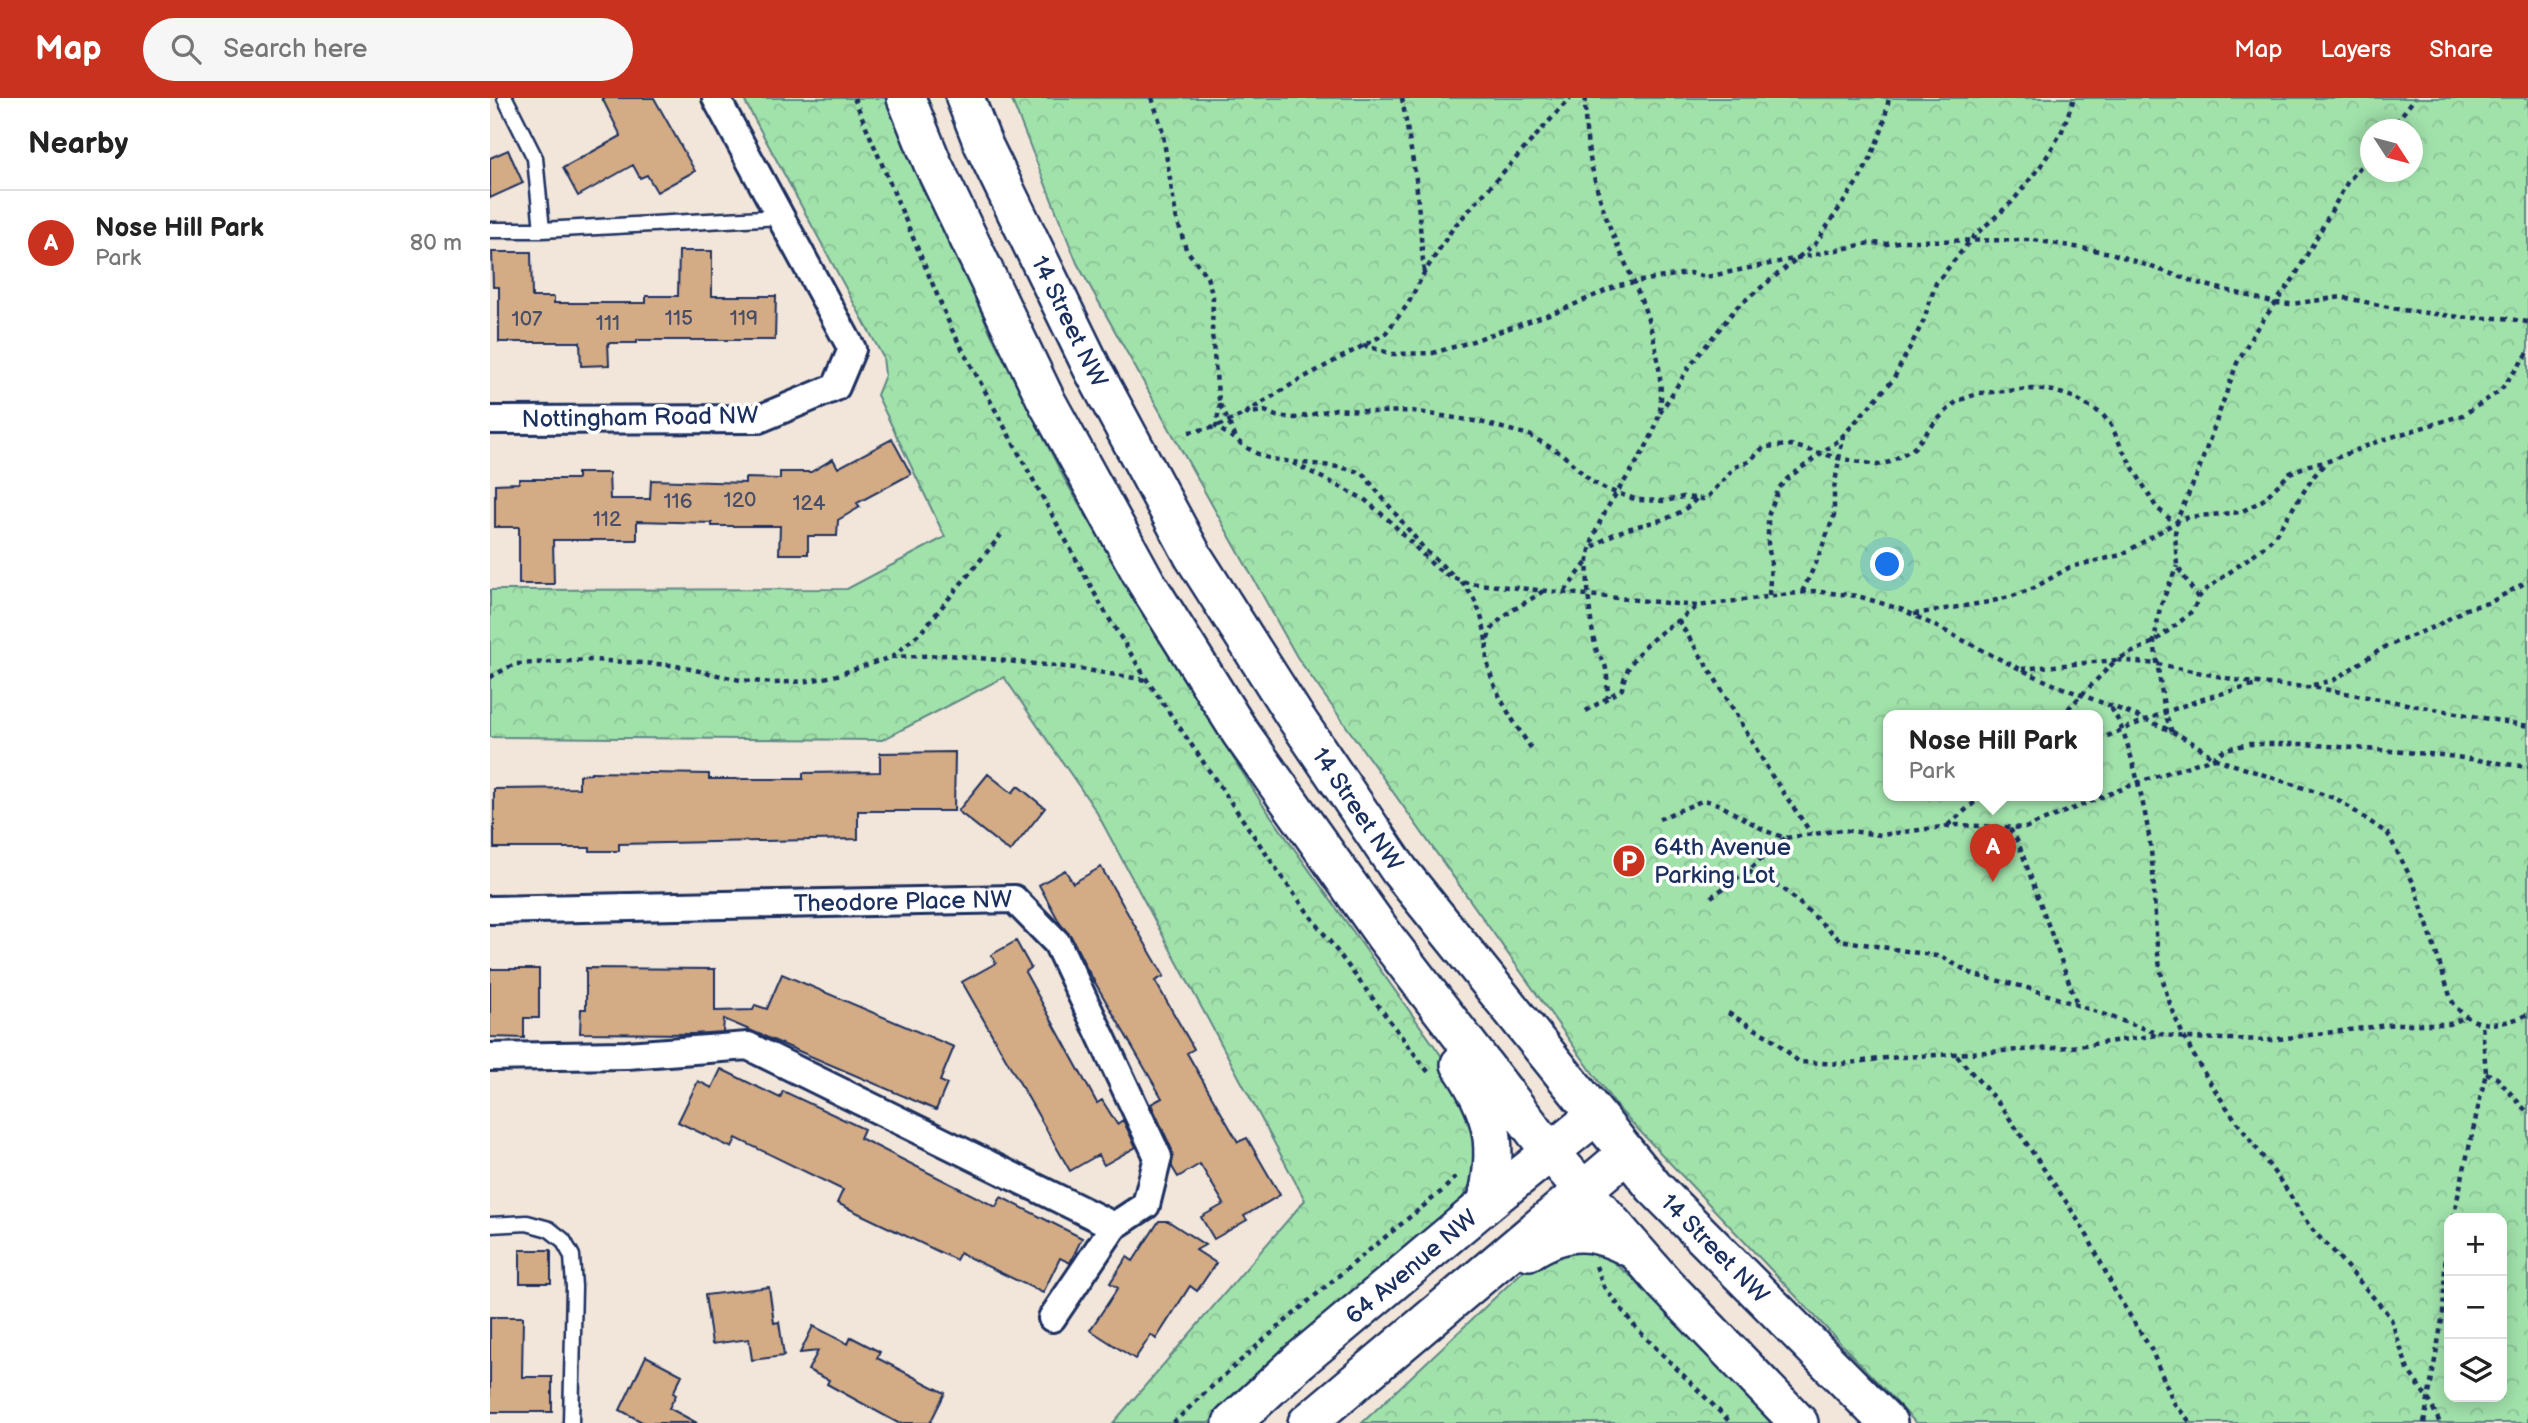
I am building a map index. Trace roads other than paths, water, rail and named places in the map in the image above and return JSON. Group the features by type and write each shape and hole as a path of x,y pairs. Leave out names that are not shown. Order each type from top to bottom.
{"main road":[{"path":"906,98 932,162 1047,402 1146,582 1240,733 1386,938 1552,1154 1635,1251 1799,1423"},
{"name":"14 Street NW","path":"965,98 984,144 1092,368 1193,556 1294,715 1399,870 1672,1208 1888,1423"},
{"path":"1386,938 1392,963 1477,1089 1494,1141 1492,1180 1486,1204"},
{"name":"64 Avenue NW","path":"1232,1423 1299,1361 1595,1116"},
{"path":"1307,1423 1626,1154"},
{"path":"1463,1292 1538,1245 1562,1235 1583,1231 1614,1239 1635,1251"}],"street":[{"name":"Nottingham Road NW","path":"490,420 759,419 836,387 852,349 716,98"},
{"name":"Theodore Place NW","path":"490,909 1014,899 1057,943 1158,1157 1146,1205 1114,1226"},
{"path":"490,1057 627,1055 748,1046 1114,1226 1052,1318"}],"lane":[{"path":"505,98 536,158 542,230"},
{"path":"490,230 542,230 781,217"},
{"path":"490,1225 527,1223 549,1229 563,1240 572,1256 574,1287 571,1423"}],"place":[{"name":"64th Avenue Parking Lot","path":"1629,861"},
{"name":"Nose Hill Park","path":"1993,882"}]}
